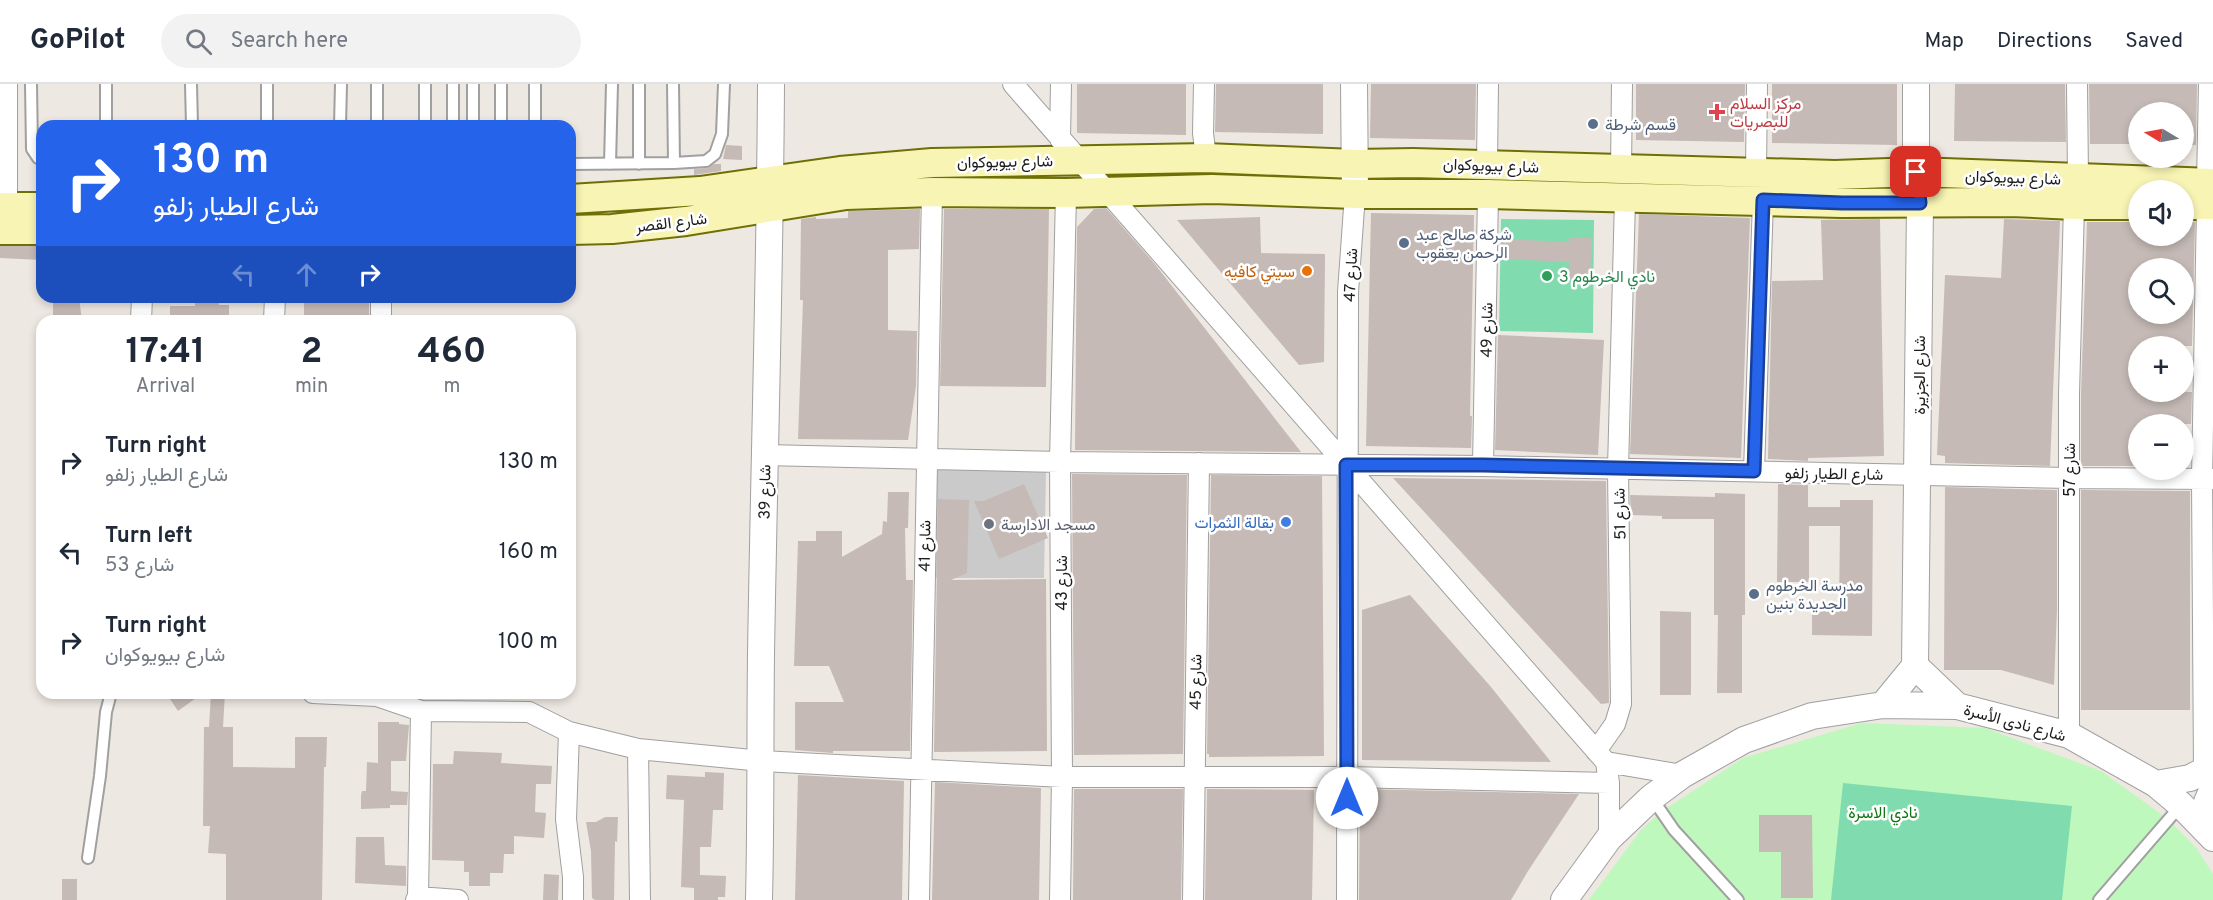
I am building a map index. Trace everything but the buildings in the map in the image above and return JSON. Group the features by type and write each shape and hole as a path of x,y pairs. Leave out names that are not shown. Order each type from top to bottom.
{"main road":[{"name":"شارع بيويوكوان","path":"771,194 882,166 1206,158 1355,164 1487,165 1835,175 1916,172 2076,192 2128,203"},
{"name":"شارع بيويوكوان","path":"771,194 1066,193 1212,189 1355,194 1488,194 1842,203 2012,202 2076,192 2205,196"},
{"name":"شارع القصر","path":"576,199 700,191 771,194"},
{"name":"شارع القصر","path":"576,230 612,229 665,223 771,194"},
{"path":"2,214 36,208"},
{"path":"2,214 36,228"}],"street":[{"path":"2,214 7,84"},
{"name":"شارع 39","path":"759,900 771,84"},
{"path":"1013,84 1601,757 1609,783 1609,838"},
{"path":"1060,139 1061,84"},
{"path":"1204,84 1203,133 1206,158"},
{"name":"شارع 47","path":"1347,900 1346,465 1348,292 1355,194 1354,84"},
{"path":"1487,165 1488,84"},
{"path":"1621,169 1622,84"},
{"path":"1756,172 1757,84"},
{"name":"شارع الجزيرة","path":"1915,666 1920,203 1916,172 1916,84"},
{"name":"شارع 57","path":"2069,735 2069,478 2077,84"},
{"path":"2209,84 2205,196 2210,775 2207,802 2210,834"},
{"name":"شارع 41","path":"919,900 932,192"},
{"name":"شارع 43","path":"1060,900 1062,777 1060,462 1066,193"},
{"name":"شارع 49","path":"1483,465 1488,194"},
{"name":"شارع 51","path":"1601,757 1621,704 1618,469 1625,199"},
{"path":"1754,471 1763,200"},
{"name":"شارع الطيار زلفو","path":"765,455 1060,462 1483,465 2207,479"},
{"name":"شارع 45","path":"1193,900 1198,463"},
{"path":"1883,705 1915,666 1957,706"},
{"path":"390,699 421,711 529,712 569,732 638,749 762,761 1062,777 1347,777 1609,783"},
{"name":"شارع نادى الأسرة","path":"1564,900 1609,838 1652,798 1682,775 1744,740 1812,716 1883,705 1957,706 2069,735 2156,784 2210,834"},
{"path":"421,711 417,898 458,900"},
{"path":"569,732 566,819 573,877 573,900"},
{"path":"638,749 640,900"},
{"path":"1601,757 1682,775"},
{"path":"2156,784 2210,775"}],"lane":[{"path":"31,84 32,149 36,155"},
{"path":"106,84 106,120"},
{"path":"191,84 192,120"},
{"path":"267,84 267,120"},
{"path":"340,120 341,84"},
{"path":"377,84 377,120"},
{"path":"425,84 425,120"},
{"path":"453,84 453,120"},
{"path":"473,84 473,120"},
{"path":"501,84 501,120"},
{"path":"535,84 535,120"},
{"path":"610,164 612,84"},
{"path":"639,84 639,164"},
{"path":"674,84 674,163"},
{"path":"576,164 706,161 715,154 722,134 724,84"},
{"path":"88,858 109,699"},
{"path":"1652,798 1674,830 1738,900"},
{"path":"2099,900 2181,805"}],"shaded area":[{"name":"مسجد الادارسة","path":"935,468 1046,469 1044,578 932,578"}],"green space":[{"name":"نادي الخرطوم 3","path":"1501,219 1594,220 1593,333 1499,331"},
{"name":"نادي الاسرة","path":"1862,723 1985,728 2101,771 2168,819 2197,849 2213,874 2213,900 1589,900 1641,830 1661,812 1743,758"},
{"path":"1843,783 2072,806 2062,900 1831,900"}],"place":[{"name":"مركز السلام للبصريات","path":"1717,112"},
{"name":"قسم شرطة","path":"1593,124"},
{"name":"شركة صالح عبد الرحمن يعقوب","path":"1404,243"},
{"name":"سيتي كافيه","path":"1307,271"},
{"name":"نادي الخرطوم 3","path":"1547,276"},
{"name":"بقالة الثمرات","path":"1286,522"},
{"name":"مسجد الادارسة","path":"989,524"},
{"name":"مدرسة الخرطوم الجديدة بنين","path":"1754,594"}],"route":[{"path":"1347,798 1346,465 1483,465 1754,471 1763,200 1920,203 1916,172"}]}
